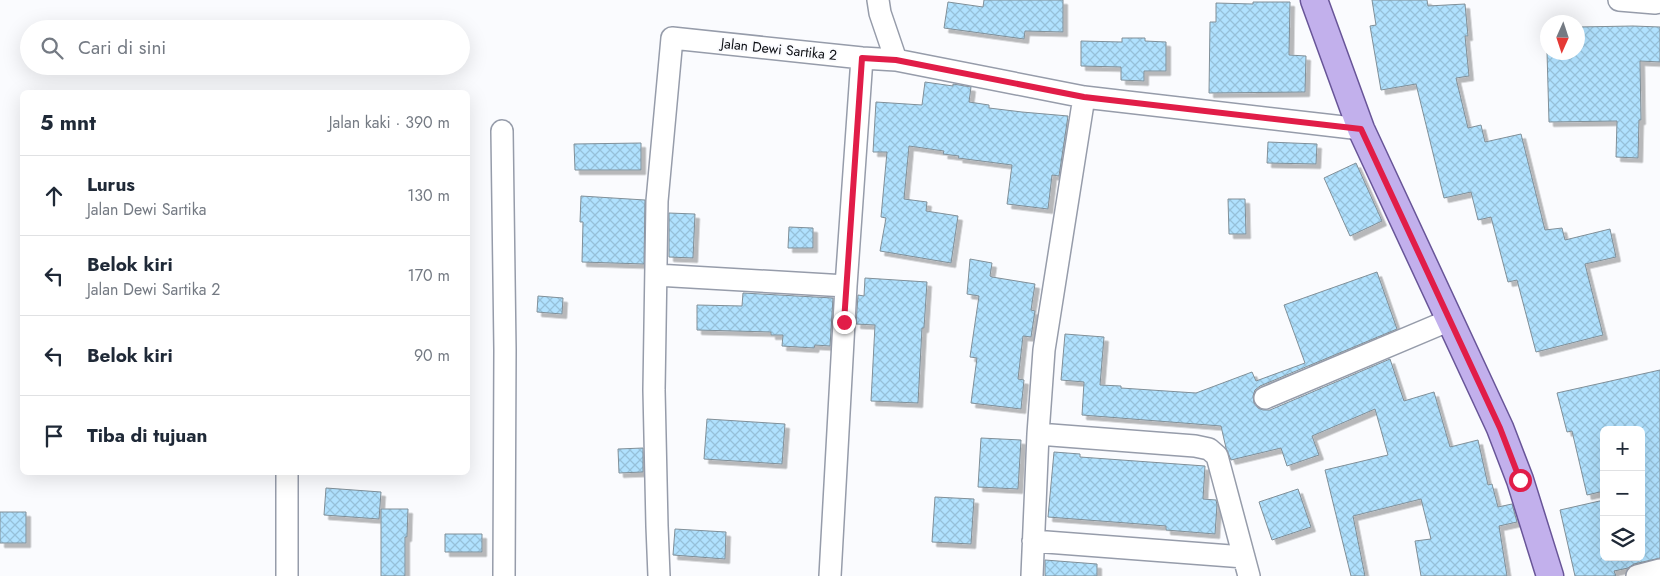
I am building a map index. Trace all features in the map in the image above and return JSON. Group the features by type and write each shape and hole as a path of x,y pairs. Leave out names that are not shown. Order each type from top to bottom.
{"main road":[{"path":"1314,0 1361,129 1507,446 1550,576"}],"street":[{"path":"878,0 880,14 896,60"},
{"path":"1619,0 1660,2"},
{"name":"Jalan Dewi Sartika 2","path":"656,275 657,201 672,38 896,60 1084,97 1361,129"},
{"path":"830,576 846,286 862,58"},
{"path":"1032,576 1038,434 1046,324 1084,97"},
{"path":"502,132 505,350 504,576"},
{"path":"659,576 654,390 656,275 846,286"},
{"path":"1265,398 1450,320"},
{"path":"1033,541 1246,566 1216,456 1209,449 1195,446 1038,434"},
{"path":"287,475 287,576"},
{"path":"1637,576 1660,570"}],"building":[{"path":"984,0 1063,0 1063,32 1025,31 1024,39 944,28 948,2 983,7"},
{"path":"1372,0 1427,0 1428,6 1465,4 1468,36 1465,36 1469,76 1456,78 1468,128 1481,125 1485,142 1521,134 1545,230 1562,228 1565,240 1610,229 1616,257 1585,264 1603,335 1536,352 1517,280 1508,282 1491,217 1478,220 1471,192 1444,198 1416,84 1381,90 1370,26 1376,25"},
{"path":"1253,2 1290,2 1289,55 1306,56 1305,92 1209,93 1210,22 1216,22 1216,3 1253,4"},
{"path":"1585,27 1660,27 1660,62 1640,61 1641,120 1639,120 1638,158 1616,157 1617,121 1549,122 1547,60 1585,60"},
{"path":"1122,38 1145,38 1145,41 1166,42 1166,71 1144,71 1144,81 1121,80 1121,67 1081,66 1081,41 1122,42"},
{"path":"925,82 971,87 969,102 989,105 989,108 1068,116 1059,176 1052,175 1048,209 1007,204 1012,165 958,158 959,156 943,154 944,151 909,146 904,199 927,202 926,211 958,216 951,263 880,251 886,218 881,217 887,152 873,152 876,102 922,105"},
{"path":"1268,142 1317,144 1316,164 1267,163"},
{"path":"641,143 641,170 575,170 574,144"},
{"path":"1356,163 1382,221 1350,236 1324,178"},
{"path":"581,196 645,200 644,264 582,262 583,222 580,222"},
{"path":"1228,199 1245,199 1246,234 1229,234"},
{"path":"669,213 695,214 693,258 669,257"},
{"path":"789,227 813,228 813,248 788,248"},
{"path":"970,259 992,263 990,276 992,277 1035,284 1031,310 1035,311 1031,337 1023,336 1018,379 1024,380 1021,409 971,403 977,358 970,357 979,296 967,294"},
{"path":"1377,272 1397,329 1260,386 1255,390 1253,396 1254,403 1258,408 1270,410 1390,359 1404,401 1434,392 1450,447 1478,440 1488,485 1492,484 1498,507 1512,504 1517,522 1499,526 1507,576 1421,576 1415,541 1431,539 1421,499 1353,516 1365,576 1351,576 1325,470 1388,455 1375,409 1312,436 1319,455 1287,466 1281,448 1231,460 1221,426 1082,415 1084,382 1061,380 1065,334 1104,337 1100,385 1196,393 1252,372 1256,381 1305,363 1284,305"},
{"path":"865,278 927,282 924,328 922,328 918,403 871,401 875,325 856,324 858,295 864,296"},
{"path":"743,293 833,298 830,346 815,345 814,348 782,346 783,335 771,335 771,332 697,330 697,305 742,306"},
{"path":"538,296 563,298 562,314 537,312"},
{"path":"1660,370 1660,558 1614,571 1616,576 1575,576 1560,510 1600,501 1600,561 1645,561 1645,426 1600,426 1600,492 1587,495 1572,431 1567,432 1557,393"},
{"path":"707,419 785,424 782,464 704,459"},
{"path":"981,438 1021,440 1018,489 978,487"},
{"path":"643,448 643,472 619,473 618,449"},
{"path":"1054,452 1080,454 1080,457 1205,466 1203,499 1216,500 1215,534 1166,530 1166,526 1048,517"},
{"path":"326,488 381,492 379,519 324,515"},
{"path":"1298,489 1311,527 1272,540 1259,502"},
{"path":"935,497 974,499 971,544 932,542"},
{"path":"381,509 408,509 407,537 405,537 405,576 381,576"},
{"path":"0,512 26,512 26,543 0,543"},
{"path":"675,529 726,532 725,559 673,555"},
{"path":"445,534 482,534 482,552 445,552"},
{"path":"1045,560 1097,564 1097,576 1045,576"}],"route":[{"path":"844,322 862,58 896,60 1084,97 1361,129 1500,428 1520,480"}]}
